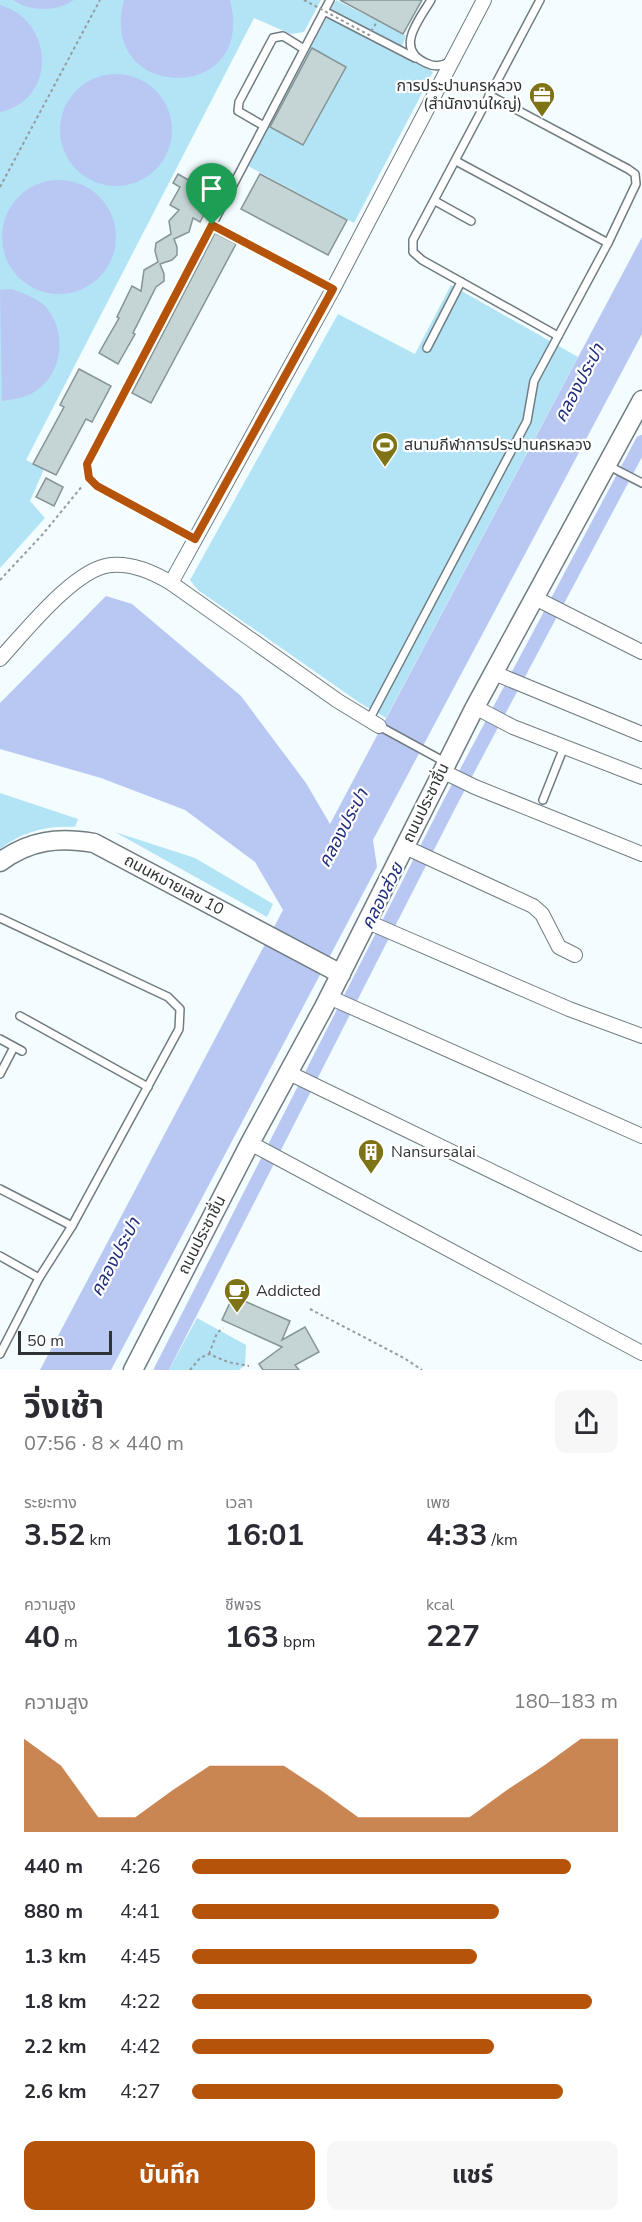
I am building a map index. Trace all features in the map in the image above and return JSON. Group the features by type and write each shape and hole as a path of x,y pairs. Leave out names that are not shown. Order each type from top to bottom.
{"main road":[{"name":"ถนนประชาชื่น","path":"133,1370 255,1146 296,1076 335,1000 335,970 374,925 419,854 447,771 542,602 611,467 642,400"},
{"name":"ถนนหมายเลข 10","path":"0,862 15,851 32,844 71,839 94,843 335,970"}],"street":[{"path":"171,583 333,289 484,0"},
{"path":"0,659 70,585 91,572 109,565 131,566 157,574 171,583 338,701 374,723"},
{"path":"542,602 642,651"},
{"path":"501,675 642,734"},
{"path":"482,711 513,727 642,777"},
{"path":"447,771 474,787 642,854"},
{"path":"419,854 532,906 542,914 559,946 575,955"},
{"path":"374,925 569,1009 642,1036"},
{"path":"335,1000 642,1136"},
{"path":"296,1076 642,1244"},
{"path":"255,1146 642,1353"}],"lane":[{"path":"195,539 97,486 89,478 87,464 330,0"},
{"path":"420,60 411,49 410,38 431,0"},
{"path":"540,0 413,240 413,252 422,260 558,336"},
{"path":"324,11 433,65 440,66 455,56"},
{"path":"264,126 238,111 239,102 273,38 283,36 304,49"},
{"path":"447,771 427,752 374,723 526,421 534,381 608,243 636,184 635,174 489,95"},
{"path":"456,161 608,243"},
{"path":"435,201 471,220"},
{"path":"212,225 333,289"},
{"path":"427,348 461,282"},
{"path":"611,467 642,483"},
{"path":"543,800 564,747"},
{"path":"0,918 168,997 180,1010 179,1029 72,1226 39,1278 0,1354"},
{"path":"20,1016 148,1087"},
{"path":"0,1039 22,1051"},
{"path":"0,1074 14,1047"},
{"path":"0,1189 72,1226"},
{"path":"0,1256 39,1278"}],"path":[{"path":"0,187 100,0"},
{"path":"304,0 369,35 378,20"},
{"path":"0,580 44,534 89,478"},
{"path":"310,1309 404,1358 422,1370"},
{"path":"210,1354 217,1333 223,1328"},
{"path":"190,1370 200,1358 210,1354 228,1362 249,1366"}],"shaded area":[{"path":"0,0 321,0 304,32 291,34 254,18 26,460 44,469 30,501 45,518 0,568"},
{"path":"336,0 406,36 399,53 433,72 354,223 248,166"},
{"name":"สนามกีฬาการประปานครหลวง","path":"451,285 578,357 386,718 360,703 198,590 190,580 338,314 415,354"},
{"path":"0,793 78,819 75,827 55,827 35,831 17,838 0,849"},
{"path":"115,832 195,858 273,904 267,917"},
{"path":"197,1318 246,1345 245,1365 239,1370 169,1370"}],"water":[{"path":"13,0 74,0 59,7 44,9 28,7"},
{"path":"124,0 230,0 232,34 221,59 201,73 177,78 153,73 133,58 122,34"},
{"path":"0,5 18,14 31,27 39,43 42,60 40,77 32,92 19,105 0,112"},
{"path":"116,74 138,78 156,90 168,108 172,130 168,152 156,170 138,182 116,186 94,182 76,170 64,152 60,130 64,108 76,90 94,78"},
{"path":"59,180 81,185 99,197 111,215 116,237 111,259 99,277 81,289 59,294 37,289 19,277 7,259 2,237 7,215 19,197 37,185"},
{"name":"คลองประปา","path":"642,237 642,334 373,840 377,867 111,1370 40,1370 283,910 255,862 185,810 101,778 0,749 0,703 106,596 132,604 241,696 306,783 330,824"},
{"path":"11,289 45,306 57,327 59,350 53,372 46,382 33,393 2,401 0,290"}],"building":[{"path":"340,0 422,0 403,34"},
{"path":"312,48 346,67 303,145 270,127"},
{"path":"178,174 206,190 198,204 207,209 200,222 193,218 189,232 174,239 177,255 172,260 160,264 164,281 156,287 133,333 135,334 118,364 99,353 119,318 117,317 132,286 141,291 144,270 158,262 155,251 156,243 171,234 169,221 179,210 170,205 180,187 173,183"},
{"path":"260,174 347,220 328,255 241,209"},
{"path":"215,233 236,244 151,403 132,393"},
{"path":"79,369 111,386 92,422 86,419 56,475 33,464 64,407 60,405"},
{"path":"46,478 63,487 54,506 36,497"},
{"path":"233,1296 290,1321 282,1340 305,1327 319,1352 295,1365 299,1370 263,1370 259,1364 282,1347 222,1320"}],"waterway":[{"name":"คลองส่วย","path":"161,1370 450,803 642,442"}],"place":[{"name":"การประปานครหลวง (สำนักงานใหญ่)","path":"542,118"},
{"name":"สนามกีฬาการประปานครหลวง","path":"385,468"},
{"name":"Nansursalai","path":"371,1175"},
{"name":"Addicted","path":"237,1314"}],"route":[{"path":"212,225 333,289 195,539 97,486 89,478 87,464 212,225"}]}
